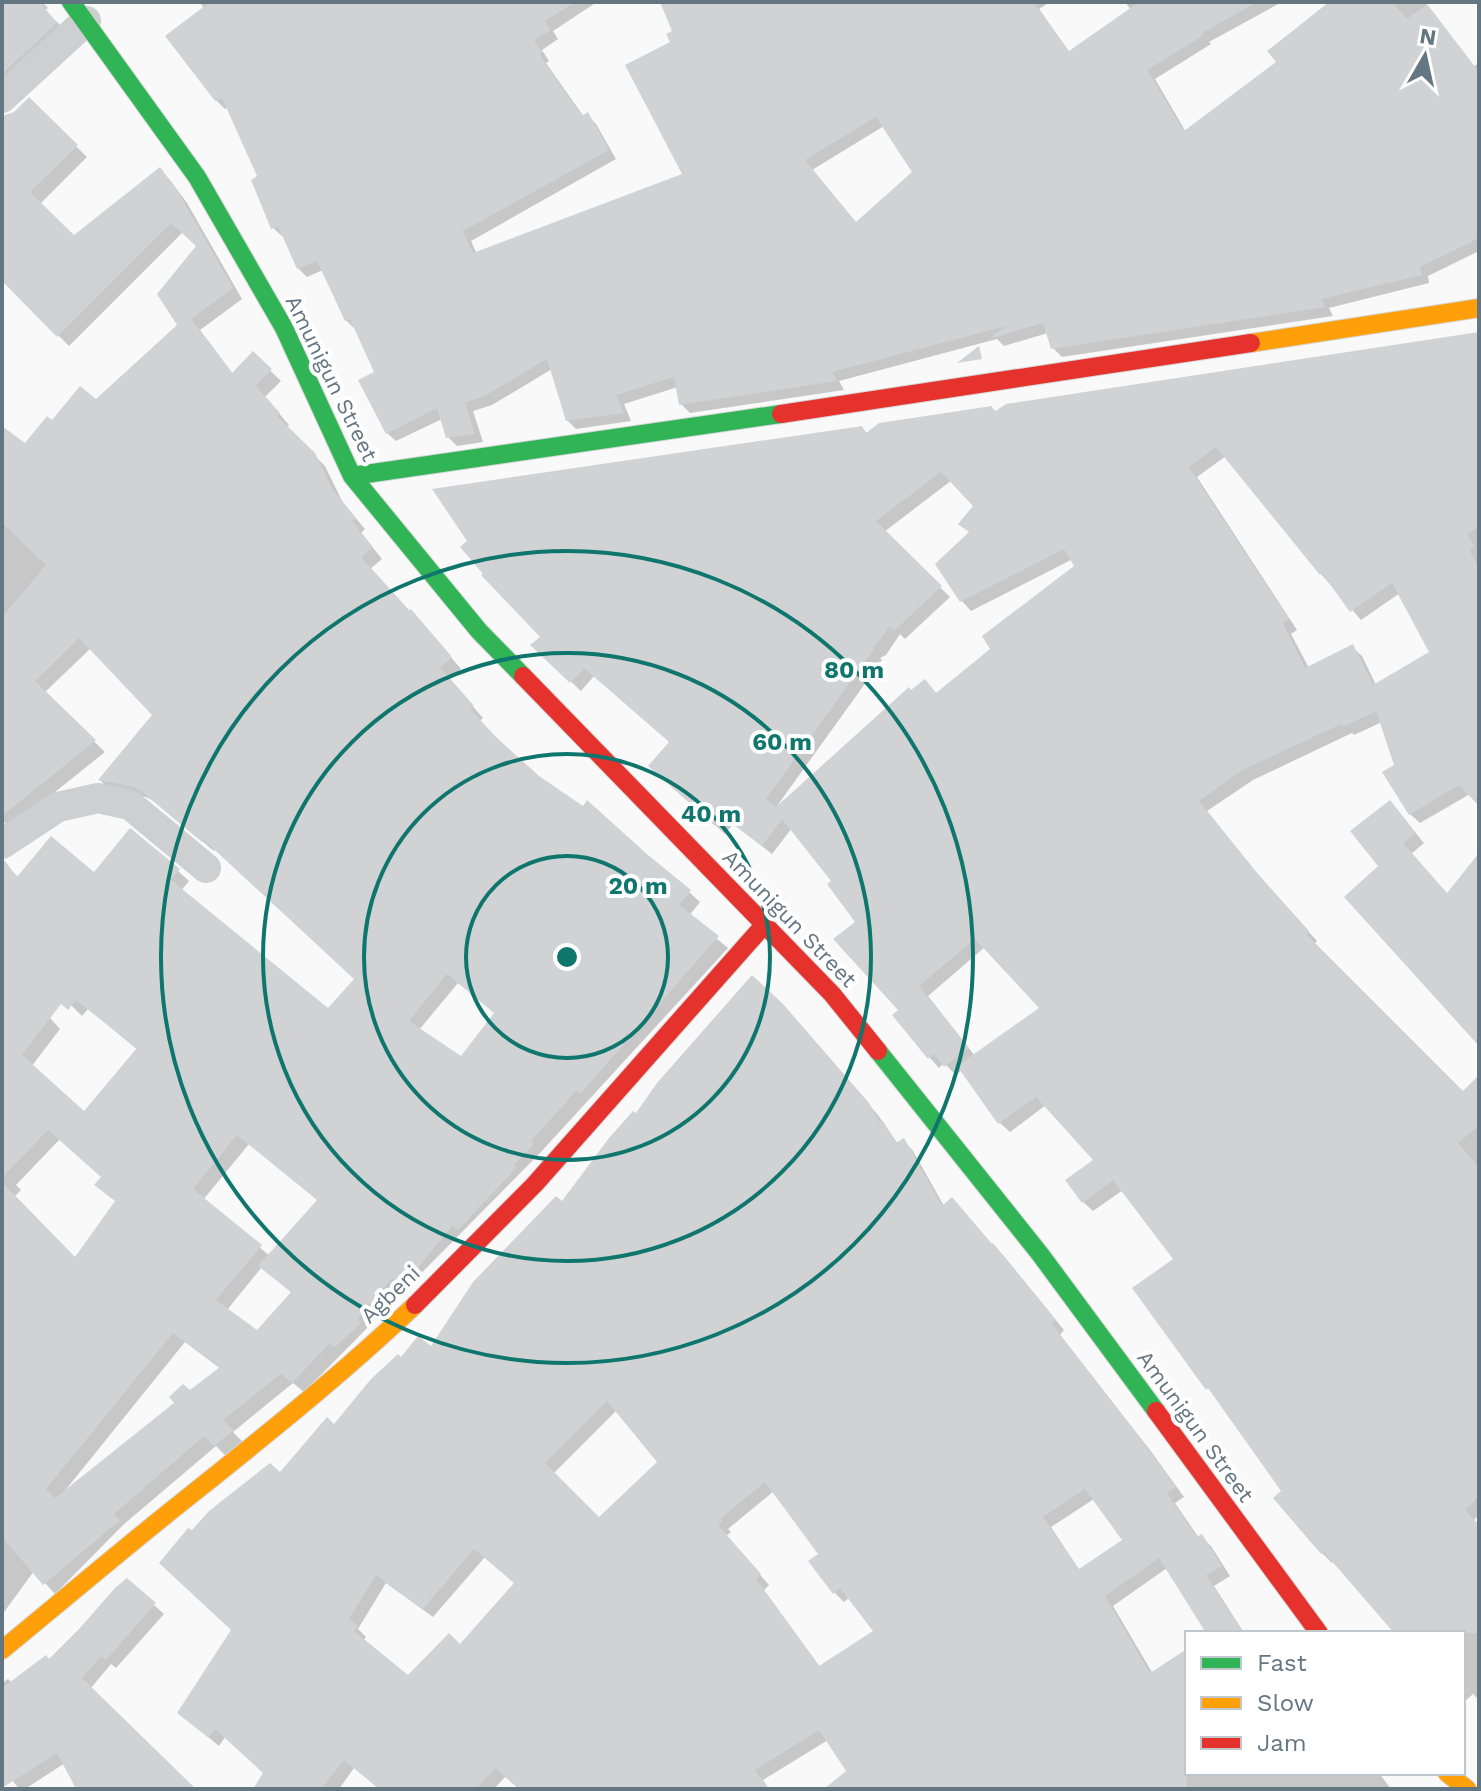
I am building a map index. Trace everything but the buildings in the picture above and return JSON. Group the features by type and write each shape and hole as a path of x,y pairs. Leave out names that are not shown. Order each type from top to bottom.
{"street":[{"path":"2,98 79,12"},
{"name":"Amunigun Street","path":"79,12 204,189 284,328 352,476 479,631 832,994 1040,1254 1318,1631"},
{"path":"352,476 1479,308"},
{"path":"2,844 58,807 98,798 130,805 206,868"},
{"name":"Agbeni","path":"2,1650 290,1416 388,1332 500,1221 572,1144 765,924"},
{"path":"1450,1775 1467,1789"}],"traffic: fast":[{"path":"71,2 197,177 284,328 352,476 479,631 523,676"},
{"path":"352,476 781,414"},
{"path":"878,1051 1040,1254 1156,1411"}],"traffic: slow":[{"path":"1251,343 1479,308"},
{"path":"2,1650 293,1412 415,1305"},
{"path":"1450,1775 1467,1789"}],"traffic: jam":[{"path":"781,414 1251,343"},
{"path":"523,676 832,994 878,1051"},
{"path":"415,1305 535,1184 765,924"},
{"path":"1156,1411 1318,1631"}]}
